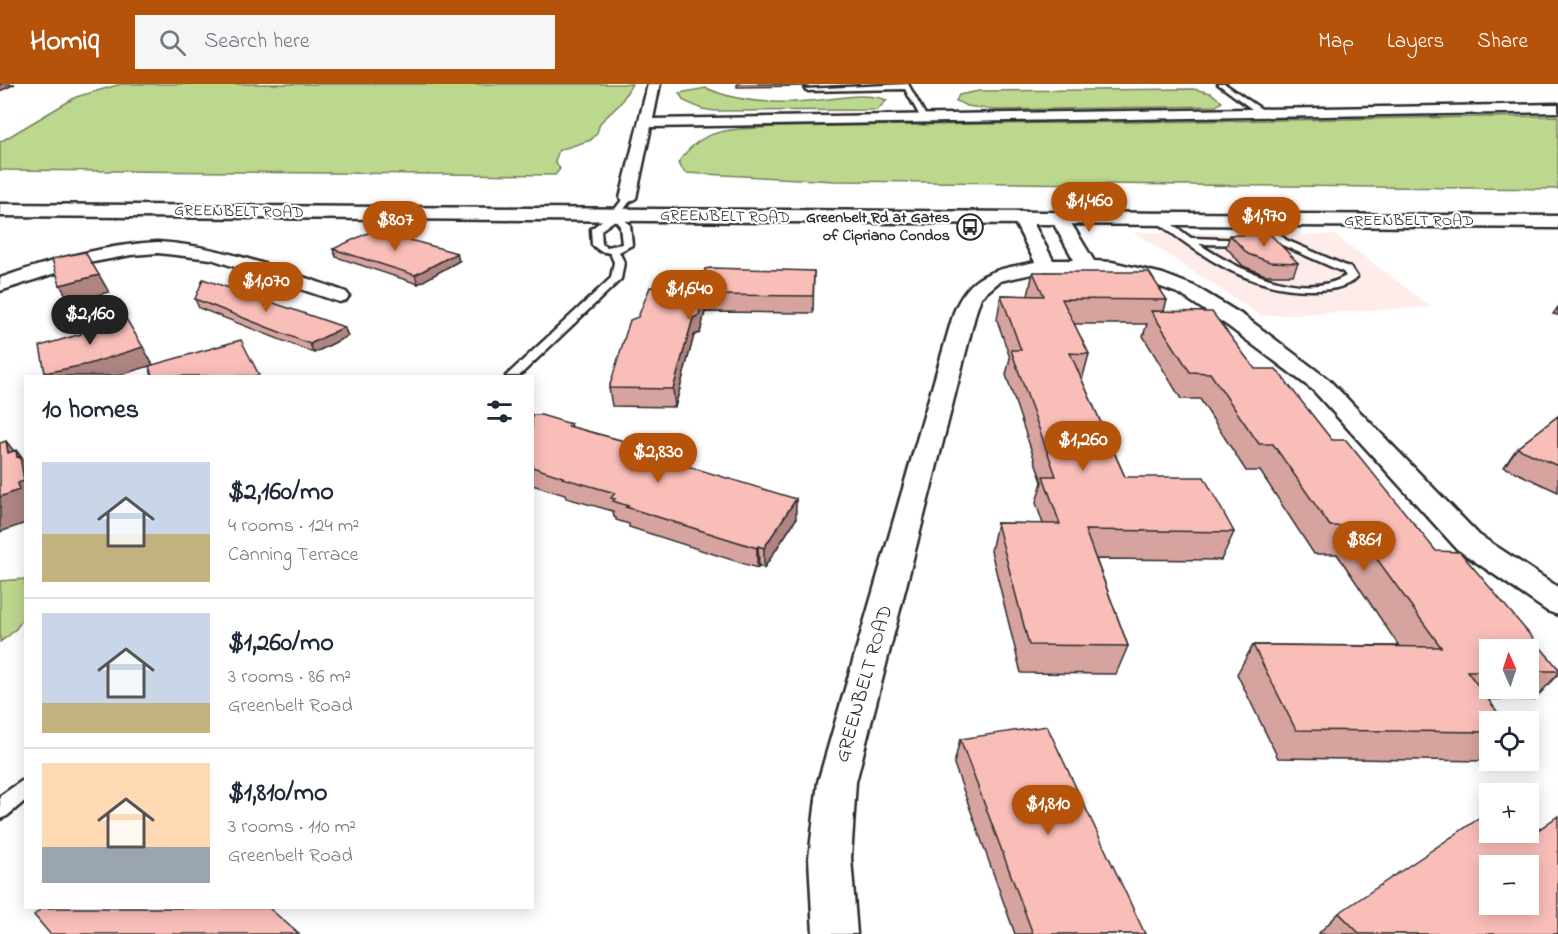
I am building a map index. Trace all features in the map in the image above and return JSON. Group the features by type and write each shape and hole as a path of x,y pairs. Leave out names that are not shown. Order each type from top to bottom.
{"main road":[{"name":"GREENBELT ROAD","path":"0,193 1558,205"},
{"name":"GREENBELT ROAD","path":"0,210 1558,222"}],"street":[{"path":"628,198 654,84"},
{"path":"646,123 1558,108"},
{"path":"1022,219 1046,265"},
{"path":"1060,219 1086,265"},
{"path":"0,285 75,259 108,252 164,248 213,254 339,296"},
{"name":"GREENBELT ROAD","path":"836,934 829,886 830,847 837,783 965,312 972,294 993,277 1046,265 1086,265 1134,272 1172,284 1236,321 1321,384 1468,542 1558,603"}],"lane":[{"path":"1221,84 1263,113"},
{"path":"808,89 906,86 924,118"},
{"path":"615,215 625,225 627,242 625,247 613,250 599,248 595,235 600,224 615,215 628,198"},
{"path":"1159,219 1230,268 1261,283 1334,286 1352,277 1347,270 1283,242 1260,220"},
{"path":"1188,241 1259,242"},
{"path":"1271,242 1283,242"},
{"path":"513,375 616,279 619,262 613,250"},
{"path":"0,809 24,789"}],"shaded area":[{"path":"1133,232 1335,235 1432,307 1261,316"}],"green space":[{"path":"121,84 632,84 620,104 600,123 597,133 591,140 559,150 555,161 560,169 555,175 0,170 0,142 76,97"},
{"path":"706,88 743,99 769,102 857,96 887,100 877,110 715,111 702,109 684,101 679,93"},
{"path":"1193,89 1211,93 1222,102 1216,106 995,110 967,106 956,101 959,95 979,91"},
{"path":"1558,116 1558,189 835,181 685,173 678,163 697,142 708,136 731,130 772,127"},
{"path":"24,579 24,615 16,629 0,642 0,581"}],"building":[{"path":"374,230 457,253 415,275 333,249"},
{"path":"1230,235 1271,235 1298,263 1270,262 1248,254"},
{"path":"85,252 99,275 60,285 52,259"},
{"path":"705,269 814,271 813,296 703,295 699,315 693,318 673,389 609,388 630,320 638,317 650,287 701,288"},
{"path":"1033,272 1149,272 1167,300 1062,299 1089,354 1070,353 1125,477 1204,477 1234,532 1085,530 1128,646 1029,645 997,523 1060,524 1043,476 1056,476 1011,350 1021,350 1001,295 1044,296"},
{"path":"203,279 344,327 310,344 195,299"},
{"path":"1151,311 1212,312 1255,369 1276,369 1332,440 1346,440 1436,551 1460,552 1534,639 1479,639 1479,671 1467,671 1479,687 1479,699 1488,699 1497,711 1479,711 1479,732 1296,730 1253,645 1441,647 1353,526 1330,526 1273,444 1259,444 1210,373 1190,372"},
{"path":"125,317 143,347 89,364 45,373 40,346 81,334 79,330"},
{"path":"241,340 259,375 152,375 149,366"},
{"path":"534,415 541,415 571,424 568,426 650,448 648,450 654,451 651,455 796,499 764,548 758,546 757,548 626,507 628,506 613,501 615,499 611,498 615,493 534,468"},
{"path":"1558,416 1558,466 1517,448"},
{"path":"6,441 8,453 16,450 17,457 20,456 24,481 18,483 19,490 0,497 0,443"},
{"path":"1539,646 1558,668 1558,671 1539,671"},
{"path":"1047,726 1145,934 1033,934 960,739"},
{"path":"1558,816 1558,934 1360,934 1339,913 1479,818 1479,843 1539,843 1539,829"},
{"path":"41,909 270,909 299,934 50,934 34,915"}],"place":[{"name":"Greenbelt Rd at Gates of Cipriano Condos","path":"970,227"}]}
